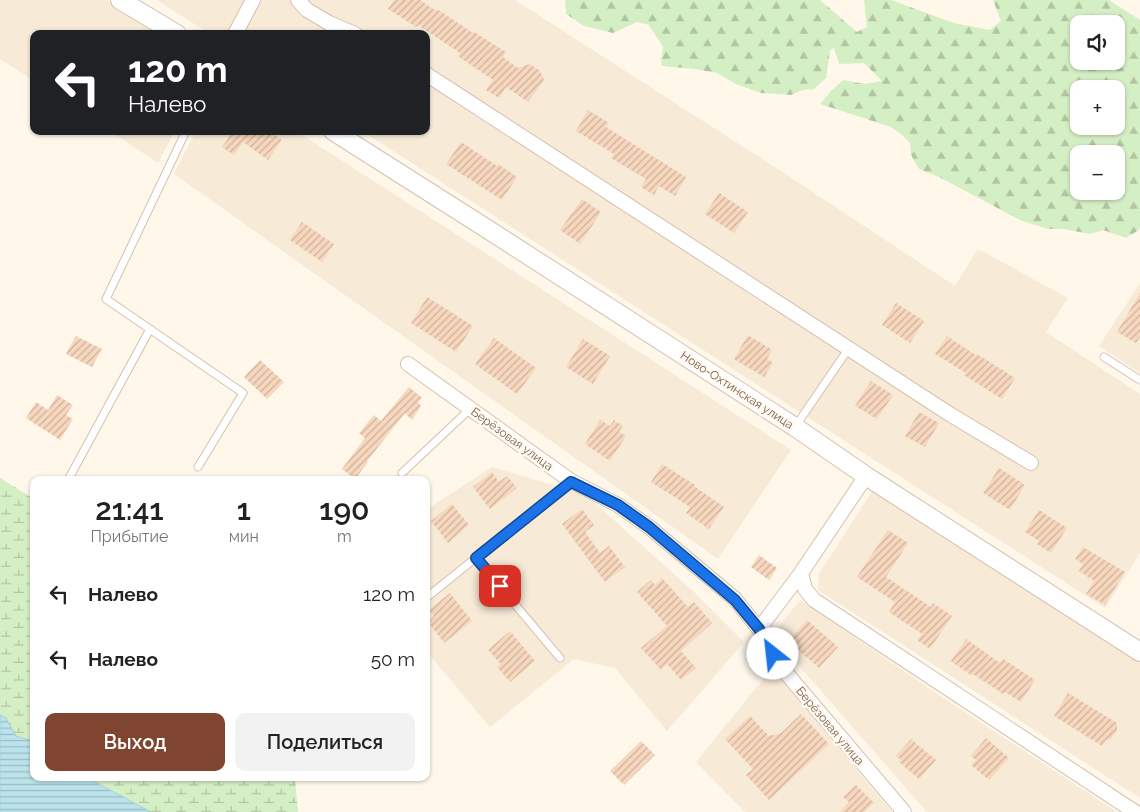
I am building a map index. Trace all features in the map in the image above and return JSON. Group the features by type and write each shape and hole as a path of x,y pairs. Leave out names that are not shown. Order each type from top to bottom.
{"street":[{"path":"120,0 170,30"},
{"path":"237,30 253,0"},
{"path":"298,0 307,10 346,30"},
{"path":"430,77 951,414 1031,463"},
{"name":"Ново-Охтинская улица","path":"339,135 795,427 866,476 1140,652"},
{"name":"Берёзовая улица","path":"408,364 571,482 618,505 649,527 735,600 759,629 781,667 904,812"},
{"path":"759,629 801,573 866,476"},
{"path":"801,573 805,589 814,600 1135,812"}],"lane":[{"path":"184,135 106,299 243,393 198,467"},
{"path":"70,476 150,329"},
{"path":"795,427 849,348"},
{"path":"1104,357 1140,380"},
{"path":"402,473 470,409"},
{"path":"430,595 571,482"},
{"path":"476,558 560,658"}],"shaded area":[{"path":"0,0 106,0 152,30 30,30 30,78 0,59"},
{"path":"157,0 515,0 955,286 978,249 1068,298 1046,332 1140,394 1140,553 1105,608 368,135 430,135 430,30 204,30"},
{"path":"116,135 173,135 158,163"},
{"path":"194,135 302,135 791,450 718,559 174,174"},
{"path":"1140,283 1140,373 1099,346"},
{"path":"492,467 586,495 695,593 744,642 667,731 615,668 574,659 490,727 430,656 430,507"},
{"path":"873,490 1140,662 1140,798 818,590 819,574"},
{"path":"800,600 939,695 1117,812 927,812 772,635"},
{"path":"772,668 892,812 745,812 696,762"}],"green space":[{"path":"565,0 820,0 857,32 867,27 864,0 891,0 954,23 990,30 1001,21 993,0 1109,0 1140,20 1139,230 1126,238 1103,230 1090,234 1064,229 1048,229 1020,220 941,178 919,169 911,155 910,143 891,127 820,104 843,80 865,84 882,81 864,63 839,64 834,48 830,50 826,78 814,89 803,90 791,95 761,93 736,84 717,73 662,66 663,47 649,25 637,22 613,33 584,26 566,14"},
{"path":"0,478 30,497 30,740 15,736 6,718 0,715"},
{"path":"94,781 295,781 298,812 151,812"}],"water":[{"path":"0,715 6,718 16,736 30,740 30,781 94,781 151,812 0,812"}],"building":[{"path":"394,0 420,0 506,52 503,57 518,68 530,64 540,71 544,80 528,102 506,87 499,98 486,90 493,80 458,56 460,53 430,33 430,30 426,30 418,25 416,27 388,9"},
{"path":"588,110 609,123 606,127 686,177 675,196 659,186 654,195 641,187 646,179 611,158 614,154 576,131"},
{"path":"230,135 275,135 282,140 268,160 243,142 234,155 222,147"},
{"path":"461,142 517,177 502,200 446,164"},
{"path":"719,193 748,212 734,233 705,214"},
{"path":"582,199 601,212 580,244 560,230"},
{"path":"302,222 334,244 322,262 290,240"},
{"path":"1140,293 1140,337 1136,343 1117,332"},
{"path":"427,297 473,326 456,352 411,323"},
{"path":"896,303 924,321 910,343 882,325"},
{"path":"748,335 772,350 767,359 773,363 764,377 734,359"},
{"path":"76,336 102,349 92,367 66,354"},
{"path":"947,336 1015,378 1002,399 964,375 966,373 935,354"},
{"path":"494,338 536,368 517,394 475,364"},
{"path":"583,339 610,356 593,384 566,367"},
{"path":"260,360 284,382 267,399 244,377"},
{"path":"871,381 893,395 877,419 855,406"},
{"path":"409,387 422,398 418,402 421,406 412,420 405,413 357,476 351,476 342,469 365,438 359,433 374,415 381,421"},
{"path":"57,395 73,405 66,415 73,419 60,440 26,418 36,402 48,410"},
{"path":"919,412 939,423 925,447 905,436"},
{"path":"600,420 610,426 614,420 623,426 619,432 626,436 610,461 585,444"},
{"path":"662,464 695,485 724,507 709,529 686,513 690,507 651,482"},
{"path":"999,468 1025,485 1010,510 983,493"},
{"path":"492,472 499,482 507,476 517,488 490,509 473,487"},
{"path":"452,504 469,525 448,543 431,521"},
{"path":"582,509 594,525 585,532 600,553 609,546 625,567 605,582 562,524"},
{"path":"1039,510 1067,528 1051,553 1037,544 1039,541 1025,532"},
{"path":"888,530 908,543 886,577 931,607 933,603 952,616 930,649 917,640 922,634 889,612 895,602 857,577"},
{"path":"1083,547 1125,572 1105,605 1086,594 1094,581 1079,571 1083,564 1075,559"},
{"path":"759,555 777,568 769,580 751,567"},
{"path":"662,578 688,607 694,602 712,623 681,651 696,668 681,680 667,664 661,670 641,648 667,626 637,592 651,580 655,585"},
{"path":"450,593 472,621 444,643 430,625 430,620 434,616 430,609"},
{"path":"807,620 838,647 819,668 788,641"},
{"path":"510,631 535,661 510,682 497,667 501,664 488,650"},
{"path":"966,639 1000,663 1003,659 1035,680 1021,702 1005,692 1003,694 973,674 972,676 951,661"},
{"path":"1068,693 1117,723 1117,730 1111,739 1106,740 1102,746 1054,716"},
{"path":"801,714 829,744 769,800 746,775 753,769 725,739 750,716 769,736 781,733"},
{"path":"986,738 1009,758 989,780 971,765 976,760 971,756"},
{"path":"911,739 936,760 919,779 899,762 901,760 896,756"},
{"path":"641,741 655,755 624,785 610,771"},
{"path":"856,785 874,803 864,812 840,812 849,802 843,797"}],"route":[{"path":"500,586 476,558 571,482 599,494 649,527 735,600 759,629 773,654"}]}
